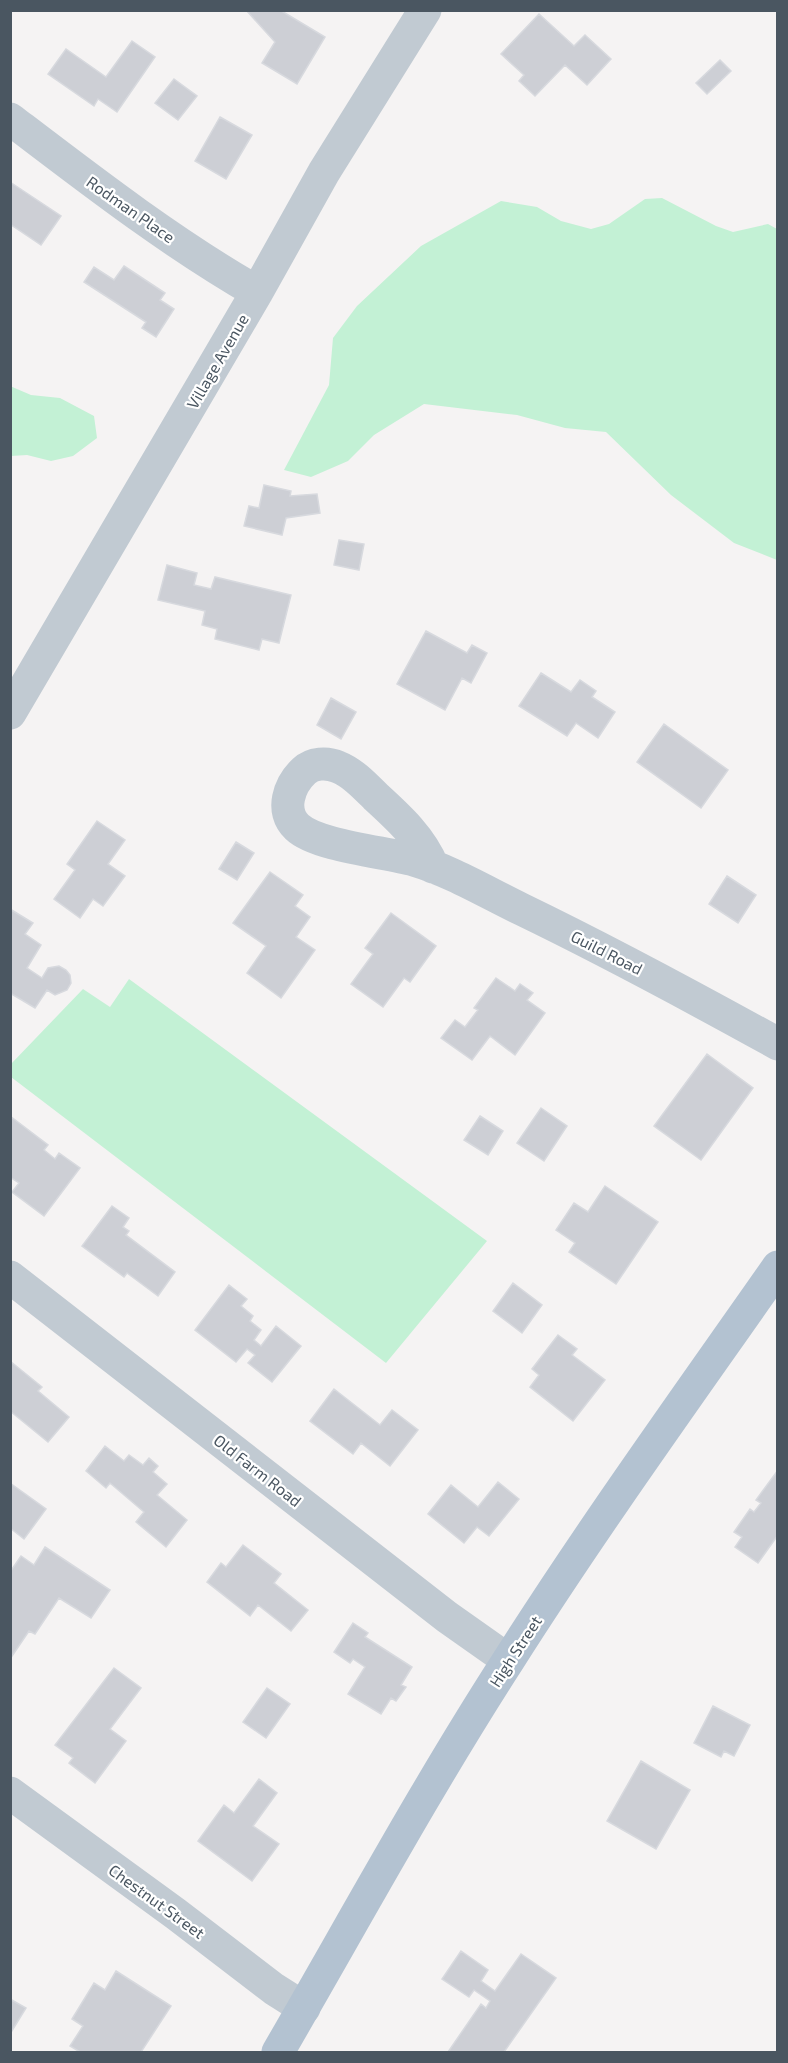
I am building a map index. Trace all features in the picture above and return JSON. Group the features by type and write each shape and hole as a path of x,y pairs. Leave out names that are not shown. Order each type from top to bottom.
{"main road":[{"name":"High Street","path":"278,2052 403,1833 508,1660 579,1553 777,1267"}],"street":[{"name":"Village Avenue","path":"10,713 257,292 411,16"},
{"name":"Rodman Place","path":"10,119 120,202 204,261 257,292"},
{"name":"Guild Road","path":"433,867 609,952 777,1044"},
{"name":"Old Farm Road","path":"10,1277 447,1617 508,1660"},
{"name":"Chestnut Street","path":"10,1794 177,1914 274,1989 304,2008"}],"green space":[{"path":"662,198 716,226 733,232 768,224 777,229 777,560 734,543 671,495 606,432 565,428 517,415 424,404 374,435 348,461 311,477 284,470 329,385 333,338 357,306 421,246 501,201 537,207 561,221 591,229 609,224 645,199"},
{"path":"10,386 31,395 60,398 94,416 97,438 73,456 51,461 27,455 11,456"},
{"path":"129,979 487,1241 386,1363 11,1077 11,1064 83,989 110,1007"}],"building":[{"path":"246,10 280,10 325,37 297,84 262,63 275,42"},
{"path":"539,14 574,46 585,35 611,59 587,85 565,65 535,96 519,81 524,75 501,54"},
{"path":"132,41 155,57 117,112 98,99 94,106 48,74 66,49 106,77"},
{"path":"720,60 731,71 707,94 696,83"},
{"path":"174,79 197,96 178,120 155,103"},
{"path":"220,117 252,135 226,179 195,161"},
{"path":"10,182 61,216 41,245 10,224"},
{"path":"124,266 165,293 160,300 174,309 156,337 142,328 146,322 84,282 94,267 114,280"},
{"path":"264,485 291,491 290,496 317,494 320,513 286,518 282,535 244,526 249,506 259,508"},
{"path":"339,540 364,544 359,570 334,565"},
{"path":"167,565 197,573 194,585 211,589 215,577 291,595 279,643 262,639 259,650 215,639 217,629 202,625 205,611 158,600"},
{"path":"426,631 467,653 472,645 487,653 471,683 462,678 445,710 397,684"},
{"path":"541,673 571,692 580,680 596,691 592,697 615,712 598,738 576,723 567,736 519,706"},
{"path":"331,698 356,712 341,739 317,725"},
{"path":"664,724 728,770 701,808 637,762"},
{"path":"97,821 125,840 108,864 125,876 103,906 93,899 80,918 54,899 75,870 67,864"},
{"path":"236,842 254,853 237,880 219,869"},
{"path":"270,872 303,895 295,906 310,917 296,937 315,950 281,998 247,973 266,946 233,923"},
{"path":"727,876 756,895 738,923 709,904"},
{"path":"10,909 33,923 25,934 41,945 27,968 42,978 48,968 59,966 70,975 71,983 67,990 55,995 47,990 35,1008 10,993"},
{"path":"391,913 436,946 410,982 404,978 383,1007 351,984 373,954 365,948"},
{"path":"496,978 515,991 520,984 533,993 527,1000 545,1013 515,1055 490,1036 472,1060 441,1038 455,1020 465,1027 478,1010 474,1008"},
{"path":"707,1054 753,1088 701,1160 654,1126"},
{"path":"541,1108 567,1126 544,1161 517,1143"},
{"path":"10,1116 48,1145 44,1150 55,1159 59,1153 80,1168 44,1216 12,1192 19,1183 10,1177"},
{"path":"480,1116 503,1131 488,1155 464,1140"},
{"path":"605,1186 658,1222 616,1284 569,1252 575,1243 556,1230 574,1203 588,1212"},
{"path":"112,1206 129,1218 123,1227 129,1231 126,1235 175,1272 158,1296 127,1273 124,1277 82,1246"},
{"path":"513,1283 542,1305 522,1333 493,1311"},
{"path":"229,1285 247,1299 241,1306 253,1316 250,1321 261,1330 254,1340 261,1346 276,1326 301,1346 272,1382 248,1363 255,1355 247,1349 236,1362 195,1330"},
{"path":"558,1335 577,1349 572,1355 605,1380 573,1421 530,1387 539,1375 532,1369"},
{"path":"10,1361 42,1387 38,1391 69,1417 48,1442 10,1411"},
{"path":"334,1389 380,1425 392,1410 418,1430 390,1466 361,1443 353,1454 310,1421"},
{"path":"105,1446 124,1461 129,1455 143,1465 149,1458 158,1466 153,1472 167,1484 157,1495 187,1520 166,1547 136,1522 144,1512 110,1483 106,1488 86,1471"},
{"path":"778,1470 778,1535 758,1563 735,1547 742,1537 734,1532 750,1509 754,1512 761,1503 756,1500"},
{"path":"498,1482 519,1499 489,1536 477,1527 464,1543 428,1514 451,1485 478,1507"},
{"path":"10,1483 46,1509 24,1539 10,1528"},
{"path":"243,1545 281,1574 274,1583 308,1610 291,1631 258,1605 250,1616 207,1582 221,1563 226,1567"},
{"path":"45,1547 110,1590 91,1618 59,1598 35,1634 29,1631 10,1659 10,1572 21,1556 34,1565"},
{"path":"353,1623 368,1633 365,1637 412,1667 401,1685 406,1687 396,1701 391,1698 381,1714 348,1694 365,1667 353,1659 350,1663 334,1652"},
{"path":"114,1668 141,1688 110,1729 126,1741 95,1783 69,1763 73,1758 55,1745"},
{"path":"267,1688 290,1704 266,1738 243,1722"},
{"path":"713,1706 750,1725 734,1756 724,1751 721,1757 694,1743"},
{"path":"641,1761 690,1790 656,1849 607,1821"},
{"path":"259,1779 277,1793 253,1826 279,1844 252,1881 198,1841 224,1805 234,1813"},
{"path":"461,1951 488,1970 481,1981 495,1991 521,1954 556,1978 504,2052 448,2052 481,2004 486,2008 490,2001 474,1990 469,1997 442,1979"},
{"path":"116,1971 171,2006 141,2052 80,2052 70,2046 83,2026 72,2019 94,1983 105,1990"},
{"path":"10,1999 26,2008 10,2034"}]}
